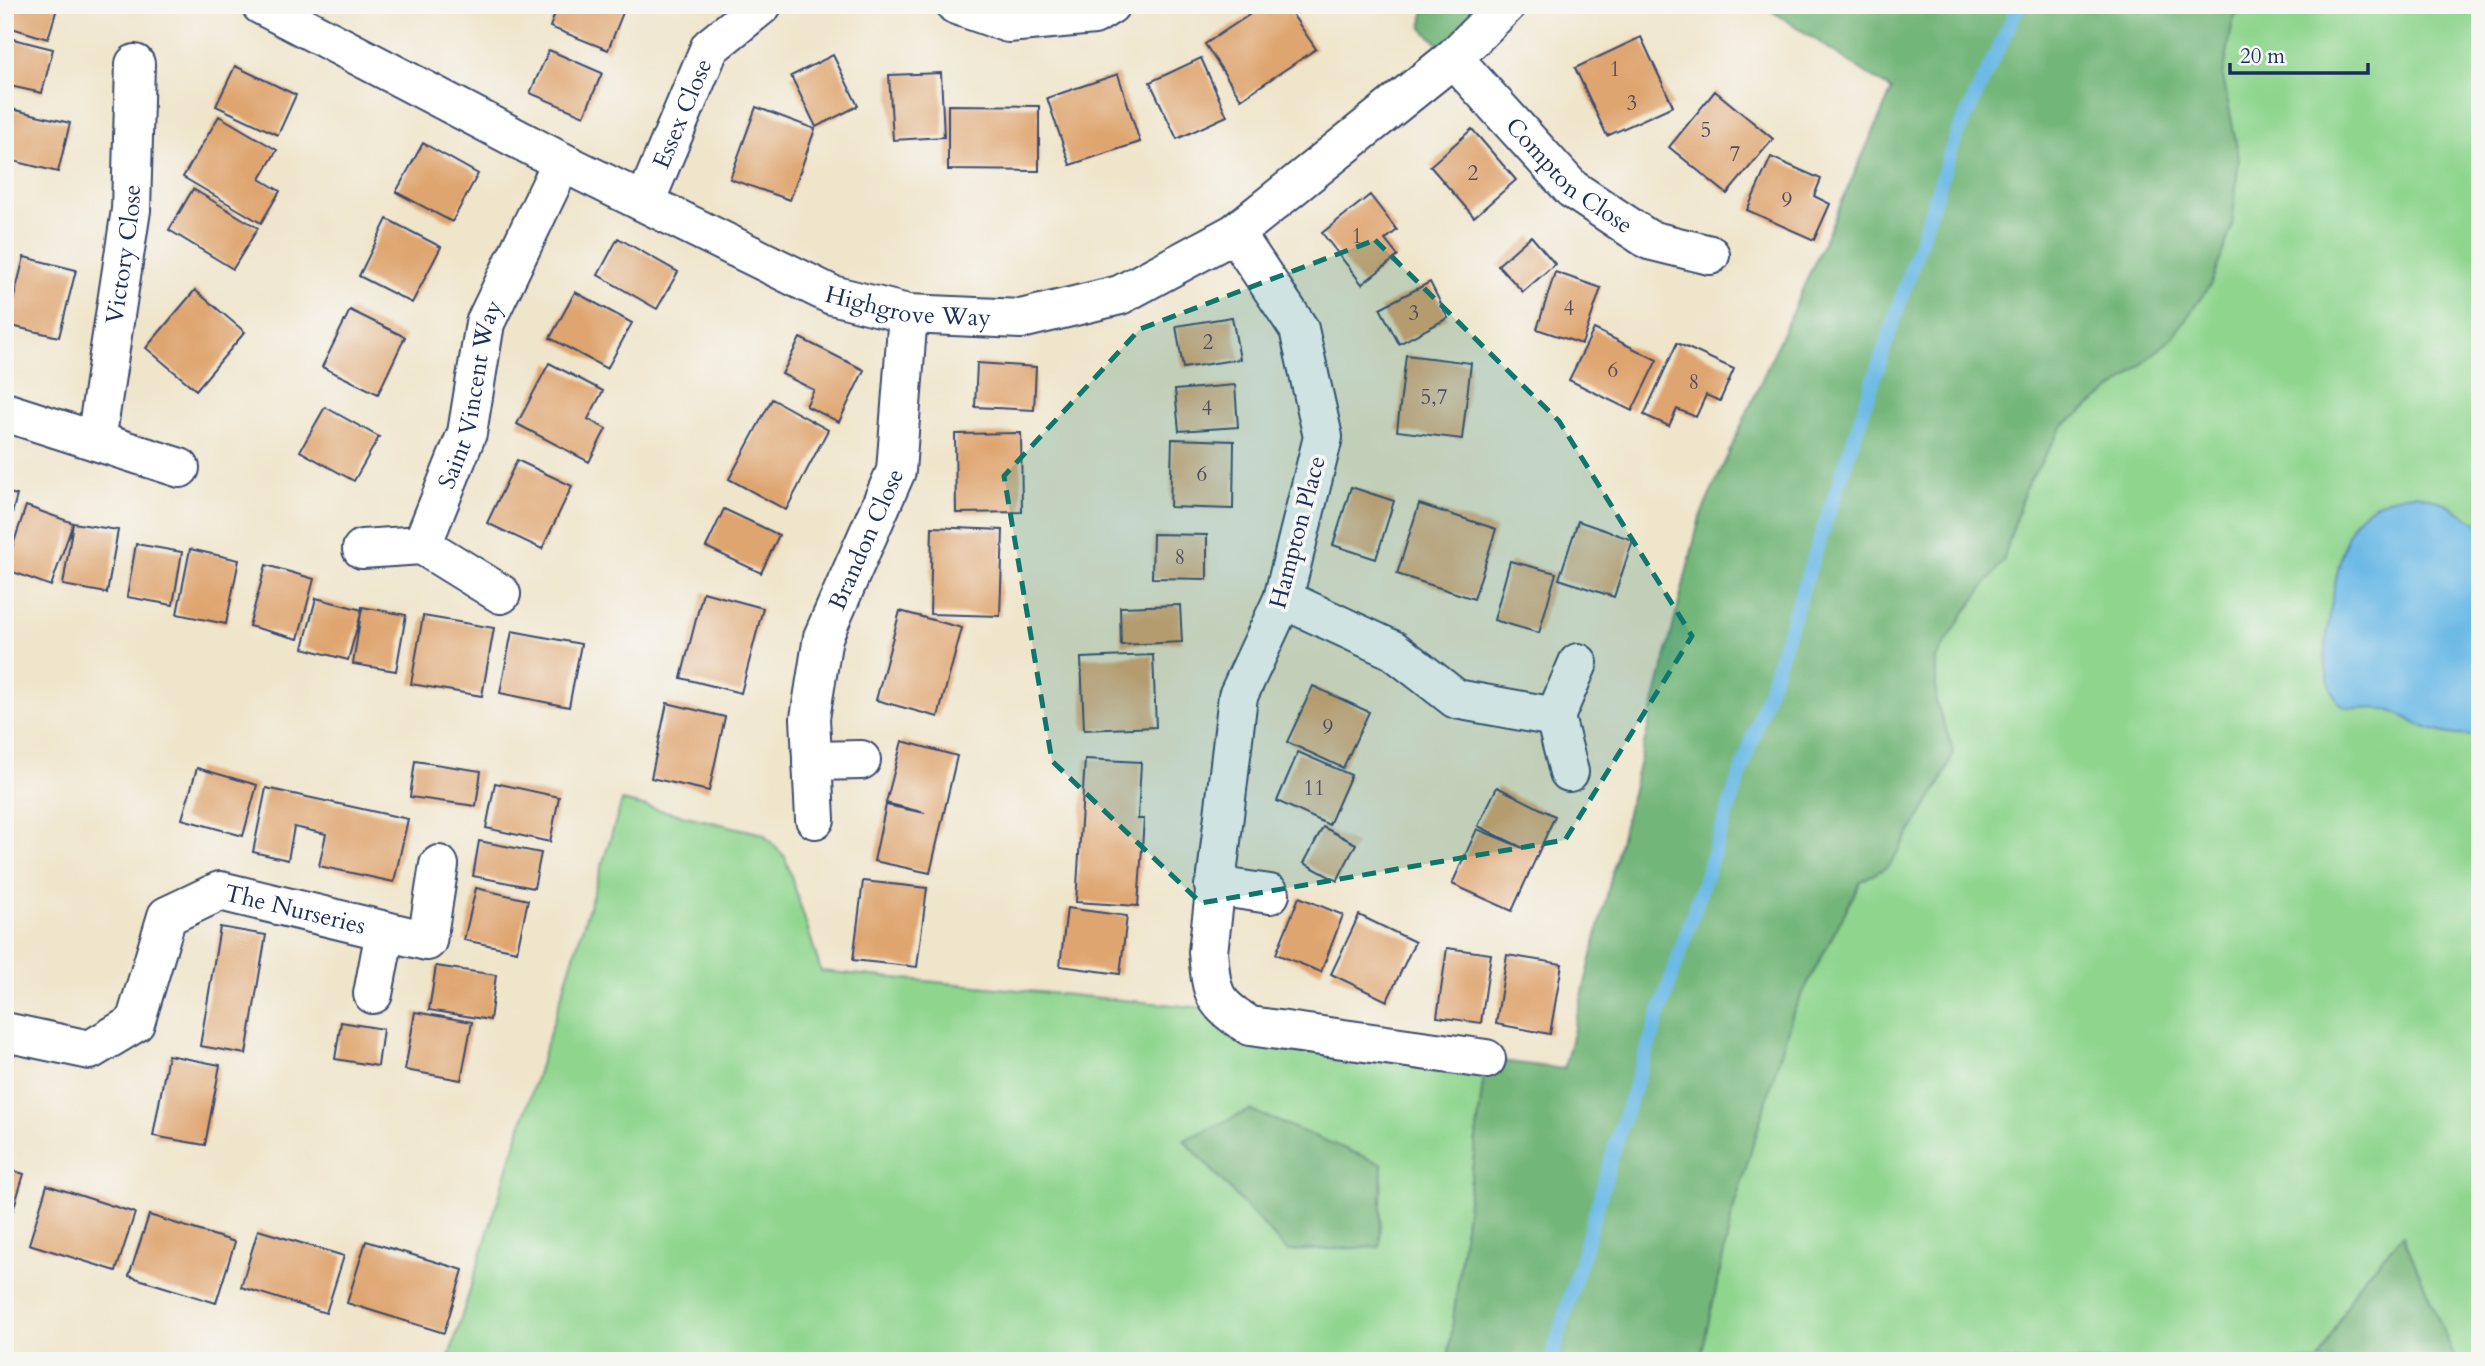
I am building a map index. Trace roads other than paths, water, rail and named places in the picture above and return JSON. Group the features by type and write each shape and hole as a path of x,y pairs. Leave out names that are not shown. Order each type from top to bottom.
{"street":[{"name":"Essex Close","path":"645,202 710,47 762,5"},
{"path":"956,5 1008,23 1094,15 1110,5"},
{"name":"Highgrove Way","path":"273,8 562,162 832,295 908,314 1021,319 1120,295 1235,233 1453,58 1506,5"},
{"name":"Compton Close","path":"1453,58 1572,189 1649,240 1710,256"},
{"name":"Victory Close","path":"96,441 131,210 135,64"},
{"name":"Saint Vincent Way","path":"422,545 467,433 485,323 562,162"},
{"name":"Hampton Place","path":"1235,233 1299,329 1323,438 1283,599 1238,696 1214,886 1208,952 1211,989 1225,1010 1250,1026 1486,1059"},
{"name":"Brandon Close","path":"815,819 810,718 823,637 896,471 908,314"},
{"path":"5,412 180,468"},
{"path":"362,549 422,545 501,594"},
{"path":"1283,599 1393,650 1456,699 1555,717"},
{"path":"1569,772 1555,717 1578,663"},
{"path":"812,761 861,760"},
{"name":"The Nurseries","path":"5,1032 90,1050 135,1023 167,916 220,891 427,941 439,864"},
{"path":"1214,886 1270,894"},
{"name":"The Nurseries","path":"373,994 385,931"}],"water":[{"path":"2417,494 2445,503 2480,525 2480,735 2440,732 2392,711 2342,705 2328,680 2326,653 2330,614 2338,568 2349,531 2361,514 2376,504 2391,498"}],"waterway":[{"path":"1551,1361 1619,1133 1955,139 2019,5"}]}
